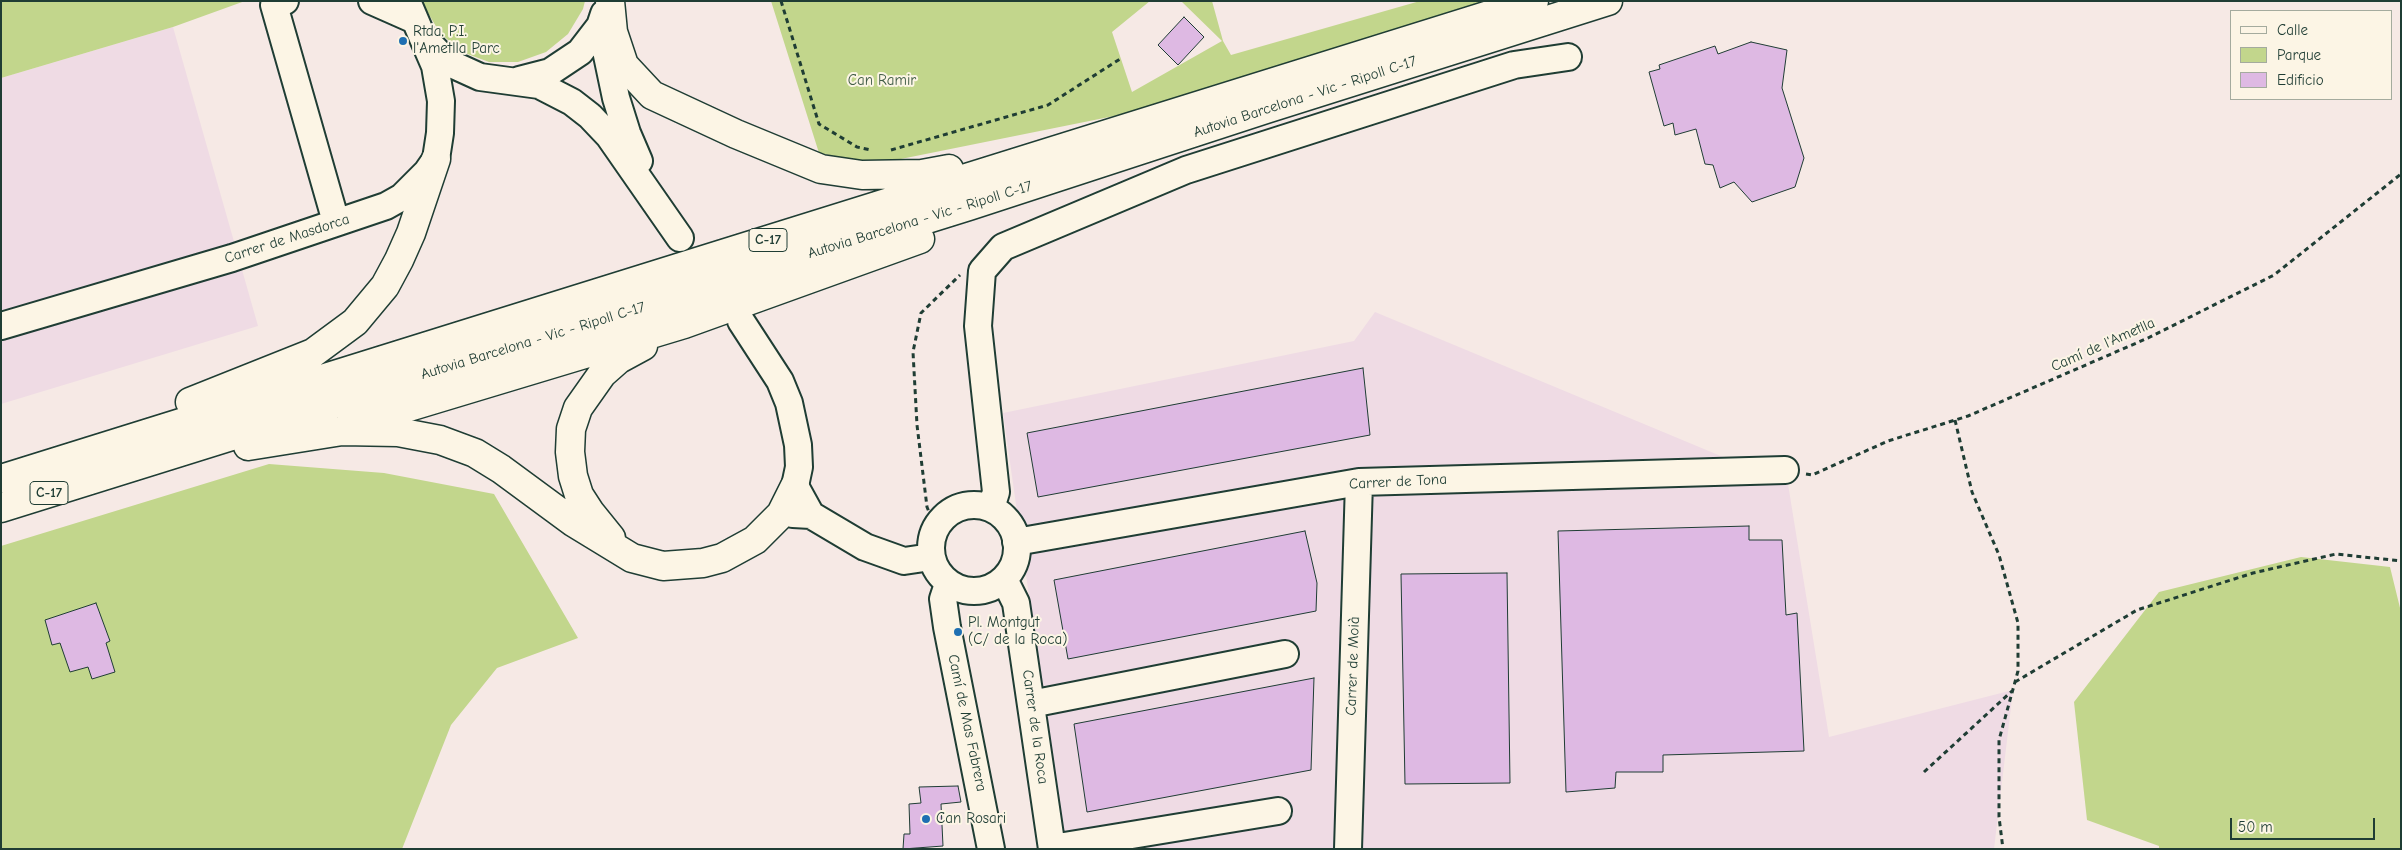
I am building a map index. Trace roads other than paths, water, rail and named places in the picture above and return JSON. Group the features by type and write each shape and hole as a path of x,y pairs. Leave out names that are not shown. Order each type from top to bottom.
{"highway":[{"name":"Autovia Barcelona - Vic - Ripoll C-17","path":"1,477 1534,1"},
{"name":"Autovia Barcelona - Vic - Ripoll C-17","path":"1,508 960,209 1608,1"},
{"path":"607,6 624,65 652,95 736,134 821,169 862,175 922,174 1049,151"},
{"path":"342,431 411,406 684,324 1023,202 1124,155"},
{"path":"1,477 292,363 313,353 337,337 372,305 399,260 411,233 436,159"},
{"path":"632,558 604,530 580,495 573,476 570,452 571,429 578,408 602,374 619,359 684,324"},
{"path":"97,477 268,441 342,431 398,432 420,435 440,440 474,454 501,469 573,522 632,558 663,566 703,563 722,558 755,540 782,514 795,486"}],"street":[{"path":"372,1 415,19 447,62 480,77 539,85 554,92 590,116 609,136 674,229 627,133 604,41 607,6"},
{"path":"280,3 336,222"},
{"path":"516,81 550,72 580,52 600,26 607,6"},
{"path":"415,19 435,66 441,101 436,159"},
{"path":"991,508 996,492 978,326 982,270 1003,247 1186,170 1514,65 1568,57"},
{"name":"Carrer de Masdorca","path":"1,326 232,258 386,206 402,197 427,172 436,159"},
{"path":"741,321 780,381 789,403 798,445 798,467 795,486 811,515"},
{"name":"Carrer de Tona","path":"1016,542 1359,482 1785,470"},
{"name":"Carrer de Moià","path":"1348,849 1359,482"},
{"path":"971,505 991,508 1006,519 1016,542 1014,563 1004,579 986,590 963,591 948,584 930,557 935,527 950,511 971,505"},
{"path":"782,514 811,515 865,547 904,561 930,557"},
{"name":"Carrer de la Roca","path":"1004,579 1016,603 1052,848"},
{"name":"Camí de Mas Fabrera","path":"948,584 943,599 947,627 991,849"},
{"path":"1031,704 1285,654"},
{"path":"1052,848 1278,811"}],"place":[{"name":"Rtda. P.I. l'Ametlla Parc","path":"403,41"},
{"name":"Pl. Montgut (C/ de la Roca)","path":"958,632"},
{"name":"Can Rosari","path":"926,819"}],"park label":[{"name":"Can Ramir","path":"882,81"}]}
